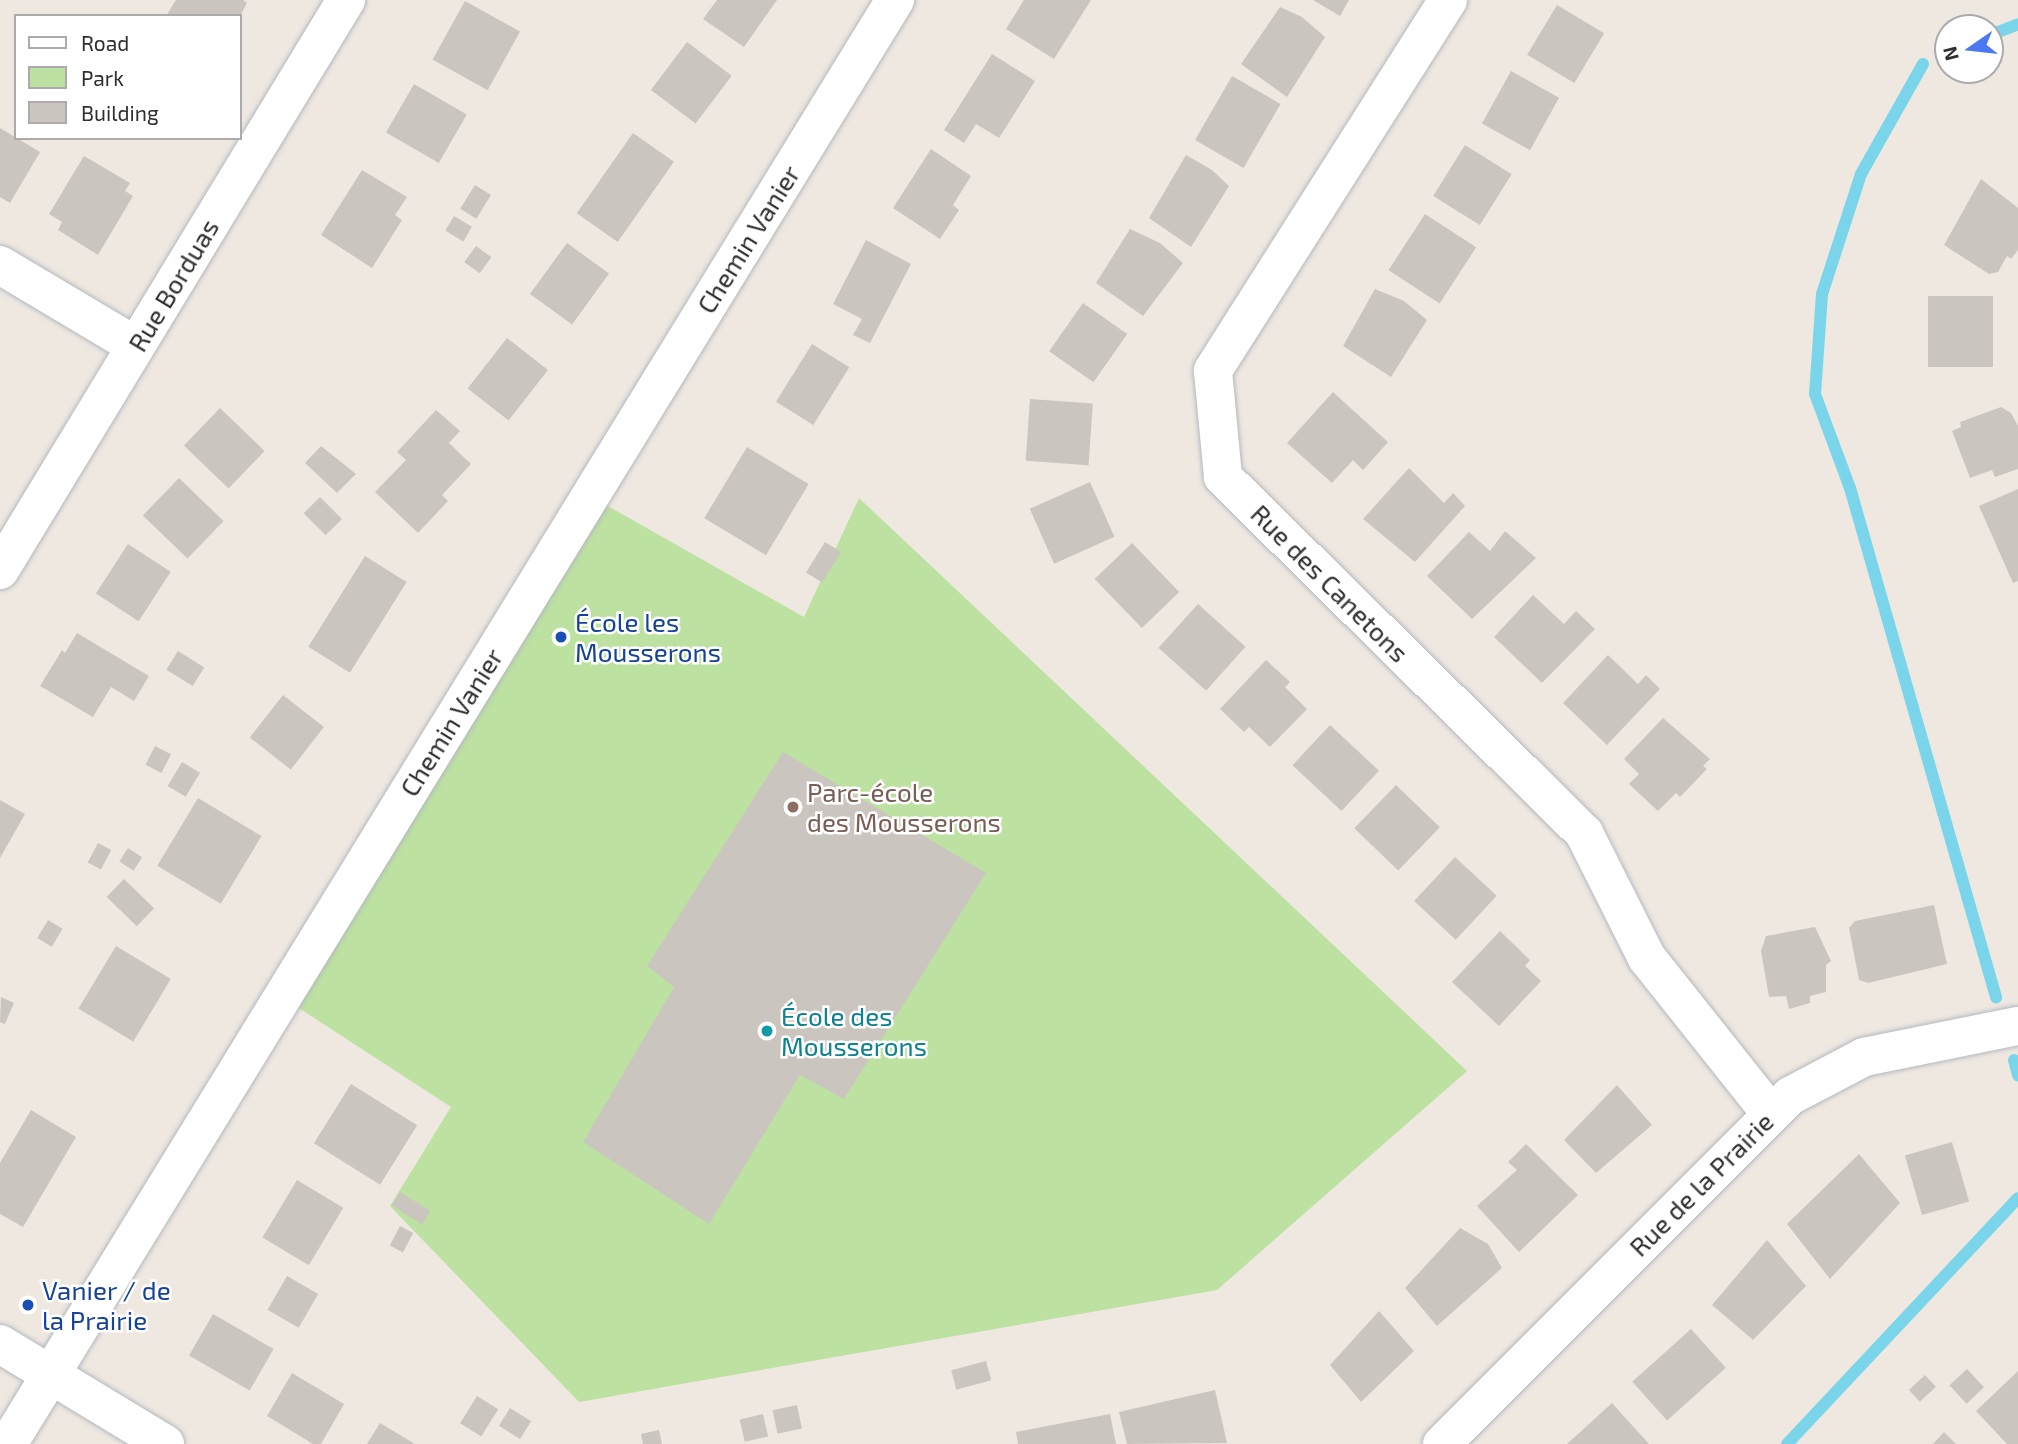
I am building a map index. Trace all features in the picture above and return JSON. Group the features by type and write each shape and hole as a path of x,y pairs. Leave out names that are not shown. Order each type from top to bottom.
{"street":[{"name":"Rue Borduas","path":"0,570 346,0"},
{"name":"Chemin Vanier","path":"8,1444 895,0"},
{"name":"Rue des Canetons","path":"1448,0 1213,371 1223,477 1584,833 1647,958 1771,1114"},
{"path":"0,265 136,346"},
{"name":"Rue de la Prairie","path":"1442,1444 1790,1096 1864,1057 2018,1026"},
{"path":"0,1344 165,1444"}],"green space":[{"name":"Parc-école des Mousserons","path":"590,496 804,617 859,498 1467,1071 1217,1290 579,1402 390,1206 451,1107 282,997"}],"building":[{"path":"176,0 243,0 247,3 241,14 167,14"},
{"path":"717,0 777,0 744,47 703,19"},
{"path":"1024,0 1091,0 1054,59 1006,29"},
{"path":"1313,0 1349,0 1340,16"},
{"path":"465,1 520,32 488,90 433,60"},
{"path":"1557,5 1604,33 1574,83 1527,55"},
{"path":"1280,7 1302,17 1325,37 1287,97 1241,64"},
{"path":"687,42 732,76 696,124 651,90"},
{"path":"992,54 1035,81 999,138 976,124 964,143 944,130"},
{"path":"1511,71 1559,98 1530,150 1482,123"},
{"path":"1232,76 1280,104 1243,168 1195,140"},
{"path":"414,84 467,115 439,163 386,132"},
{"path":"0,128 14,136 14,140 20,140 40,152 10,203 0,197"},
{"path":"633,133 674,162 618,242 577,213"},
{"path":"1465,145 1512,174 1480,225 1433,196"},
{"path":"931,149 971,176 953,205 959,210 940,239 893,208"},
{"path":"1186,155 1212,170 1229,186 1191,247 1149,218"},
{"path":"84,156 130,183 125,191 133,196 98,255 58,230 62,222 49,214"},
{"path":"362,170 407,197 395,215 402,220 372,268 321,235"},
{"path":"1981,179 2018,208 2018,250 2011,259 2007,256 1998,272 1989,274 1944,245"},
{"path":"475,185 491,195 476,219 460,209"},
{"path":"1425,214 1476,247 1440,303 1389,270"},
{"path":"454,216 472,227 463,241 445,231"},
{"path":"1130,229 1160,243 1183,263 1143,316 1096,283"},
{"path":"866,240 911,264 870,343 853,335 862,319 833,304"},
{"path":"567,243 609,274 572,325 530,294"},
{"path":"476,246 491,257 480,273 464,262"},
{"path":"1375,289 1404,301 1427,320 1391,377 1343,346"},
{"path":"1928,296 1993,296 1993,367 1928,367"},
{"path":"1083,303 1127,334 1093,382 1049,351"},
{"path":"507,338 548,370 509,420 468,388"},
{"path":"812,344 849,367 813,425 776,402"},
{"path":"1333,392 1388,442 1363,470 1353,460 1332,483 1287,443"},
{"path":"1030,399 1093,403 1089,465 1026,461"},
{"path":"2001,407 2011,413 2018,426 2018,469 1995,477 1992,470 1970,478 1952,431 1961,427 1960,422"},
{"path":"220,408 265,451 228,488 184,445"},
{"path":"436,410 460,431 449,443 471,464 442,495 448,501 418,533 375,492 406,460 397,452"},
{"path":"321,446 356,474 337,493 305,463"},
{"path":"747,447 809,484 766,555 704,518"},
{"path":"1409,468 1444,503 1453,493 1465,506 1415,562 1363,519"},
{"path":"179,478 224,521 187,558 143,515"},
{"path":"1090,482 1114,537 1054,564 1030,509"},
{"path":"2018,489 2018,581 2013,583 1979,506"},
{"path":"320,497 342,519 326,535 304,513"},
{"path":"1505,531 1536,558 1472,619 1427,576 1469,532 1490,551"},
{"path":"825,542 841,552 822,583 806,573"},
{"path":"1132,543 1179,592 1142,628 1095,579"},
{"path":"128,544 171,572 139,621 96,593"},
{"path":"365,556 407,582 350,673 308,647"},
{"path":"1533,595 1564,624 1576,611 1595,629 1542,683 1494,637"},
{"path":"1198,604 1246,647 1206,691 1159,648"},
{"path":"77,633 149,676 134,701 111,687 93,717 40,686 62,650 65,653"},
{"path":"178,651 204,667 193,686 166,670"},
{"path":"1608,655 1638,684 1646,675 1660,689 1607,745 1563,703"},
{"path":"1266,660 1290,682 1285,687 1307,709 1270,747 1249,727 1244,732 1220,709"},
{"path":"283,695 324,727 291,770 250,738"},
{"path":"1663,718 1710,759 1703,766 1707,769 1680,797 1676,793 1658,811 1629,784 1639,774 1624,759"},
{"path":"1330,725 1379,771 1341,811 1292,765"},
{"path":"155,746 171,754 162,773 145,765"},
{"name":"École des Mousserons","path":"783,752 986,873 844,1099 800,1075 709,1224 583,1142 674,987 647,966"},
{"path":"182,762 200,773 186,797 168,786"},
{"path":"1396,785 1440,827 1398,871 1354,828"},
{"path":"198,798 261,836 221,904 157,866"},
{"path":"0,800 25,814 0,858"},
{"path":"98,843 111,850 101,869 88,862"},
{"path":"128,848 142,857 134,871 119,861"},
{"path":"1455,857 1497,896 1456,940 1414,901"},
{"path":"124,879 154,908 137,926 107,897"},
{"path":"1934,905 1947,964 1868,983 1859,980 1849,928 1855,921"},
{"path":"48,920 63,929 52,947 37,938"},
{"path":"1815,927 1831,961 1826,965 1826,992 1810,996 1810,1003 1789,1009 1786,996 1769,997 1761,951 1766,936"},
{"path":"1500,931 1530,960 1525,966 1541,981 1499,1026 1452,982"},
{"path":"116,946 171,979 133,1042 78,1009"},
{"path":"1,997 14,1003 5,1024 0,1022"},
{"path":"351,1084 417,1125 380,1185 314,1143"},
{"path":"1617,1085 1652,1125 1596,1173 1564,1140"},
{"path":"31,1110 76,1137 23,1227 0,1214 0,1163"},
{"path":"1952,1142 1969,1202 1922,1215 1905,1156"},
{"path":"1526,1144 1578,1195 1519,1252 1477,1206 1517,1170 1508,1162"},
{"path":"1859,1154 1900,1203 1830,1279 1787,1224"},
{"path":"297,1180 343,1208 309,1265 262,1237"},
{"path":"400,1192 431,1211 422,1225 392,1206"},
{"path":"400,1226 413,1233 403,1252 390,1245"},
{"path":"1460,1228 1488,1244 1502,1268 1437,1326 1405,1288"},
{"path":"1767,1240 1806,1286 1753,1340 1712,1305"},
{"path":"287,1276 318,1294 299,1328 268,1310"},
{"path":"1379,1311 1414,1351 1361,1402 1330,1365"},
{"path":"213,1314 274,1349 250,1391 189,1356"},
{"path":"1691,1329 1726,1368 1667,1421 1632,1382"},
{"path":"986,1361 991,1380 956,1390 951,1370"},
{"path":"1967,1369 1984,1387 1966,1404 1949,1385"},
{"path":"2018,1371 2018,1444 2007,1444 1976,1411"},
{"path":"292,1373 344,1404 321,1444 313,1444 267,1416"},
{"path":"1925,1375 1936,1387 1920,1402 1909,1390"},
{"path":"1215,1390 1227,1443 1127,1444 1119,1412"},
{"path":"477,1396 498,1409 481,1436 460,1423"},
{"path":"1612,1403 1649,1444 1567,1444"},
{"path":"797,1405 802,1428 778,1434 773,1410"},
{"path":"510,1408 531,1421 520,1439 499,1426"},
{"path":"763,1414 768,1436 745,1442 740,1419"},
{"path":"1110,1414 1116,1444 1018,1444 1016,1432"},
{"path":"380,1423 415,1444 367,1444"},
{"path":"659,1430 662,1444 643,1444 641,1434"},
{"path":"1944,1432 1956,1444 1933,1444"}],"waterway":[{"path":"2004,30 2018,24"},
{"path":"1923,64 1861,174 1822,294 1815,394 1850,488 1996,997"},
{"path":"2014,1060 2018,1075"},
{"path":"1787,1444 2018,1198"}],"place":[{"name":"École les Mousserons","path":"561,637"},
{"name":"Parc-école des Mousserons","path":"793,807"},
{"name":"École des Mousserons","path":"767,1031"},
{"name":"Vanier / de la Prairie","path":"28,1305"}]}
